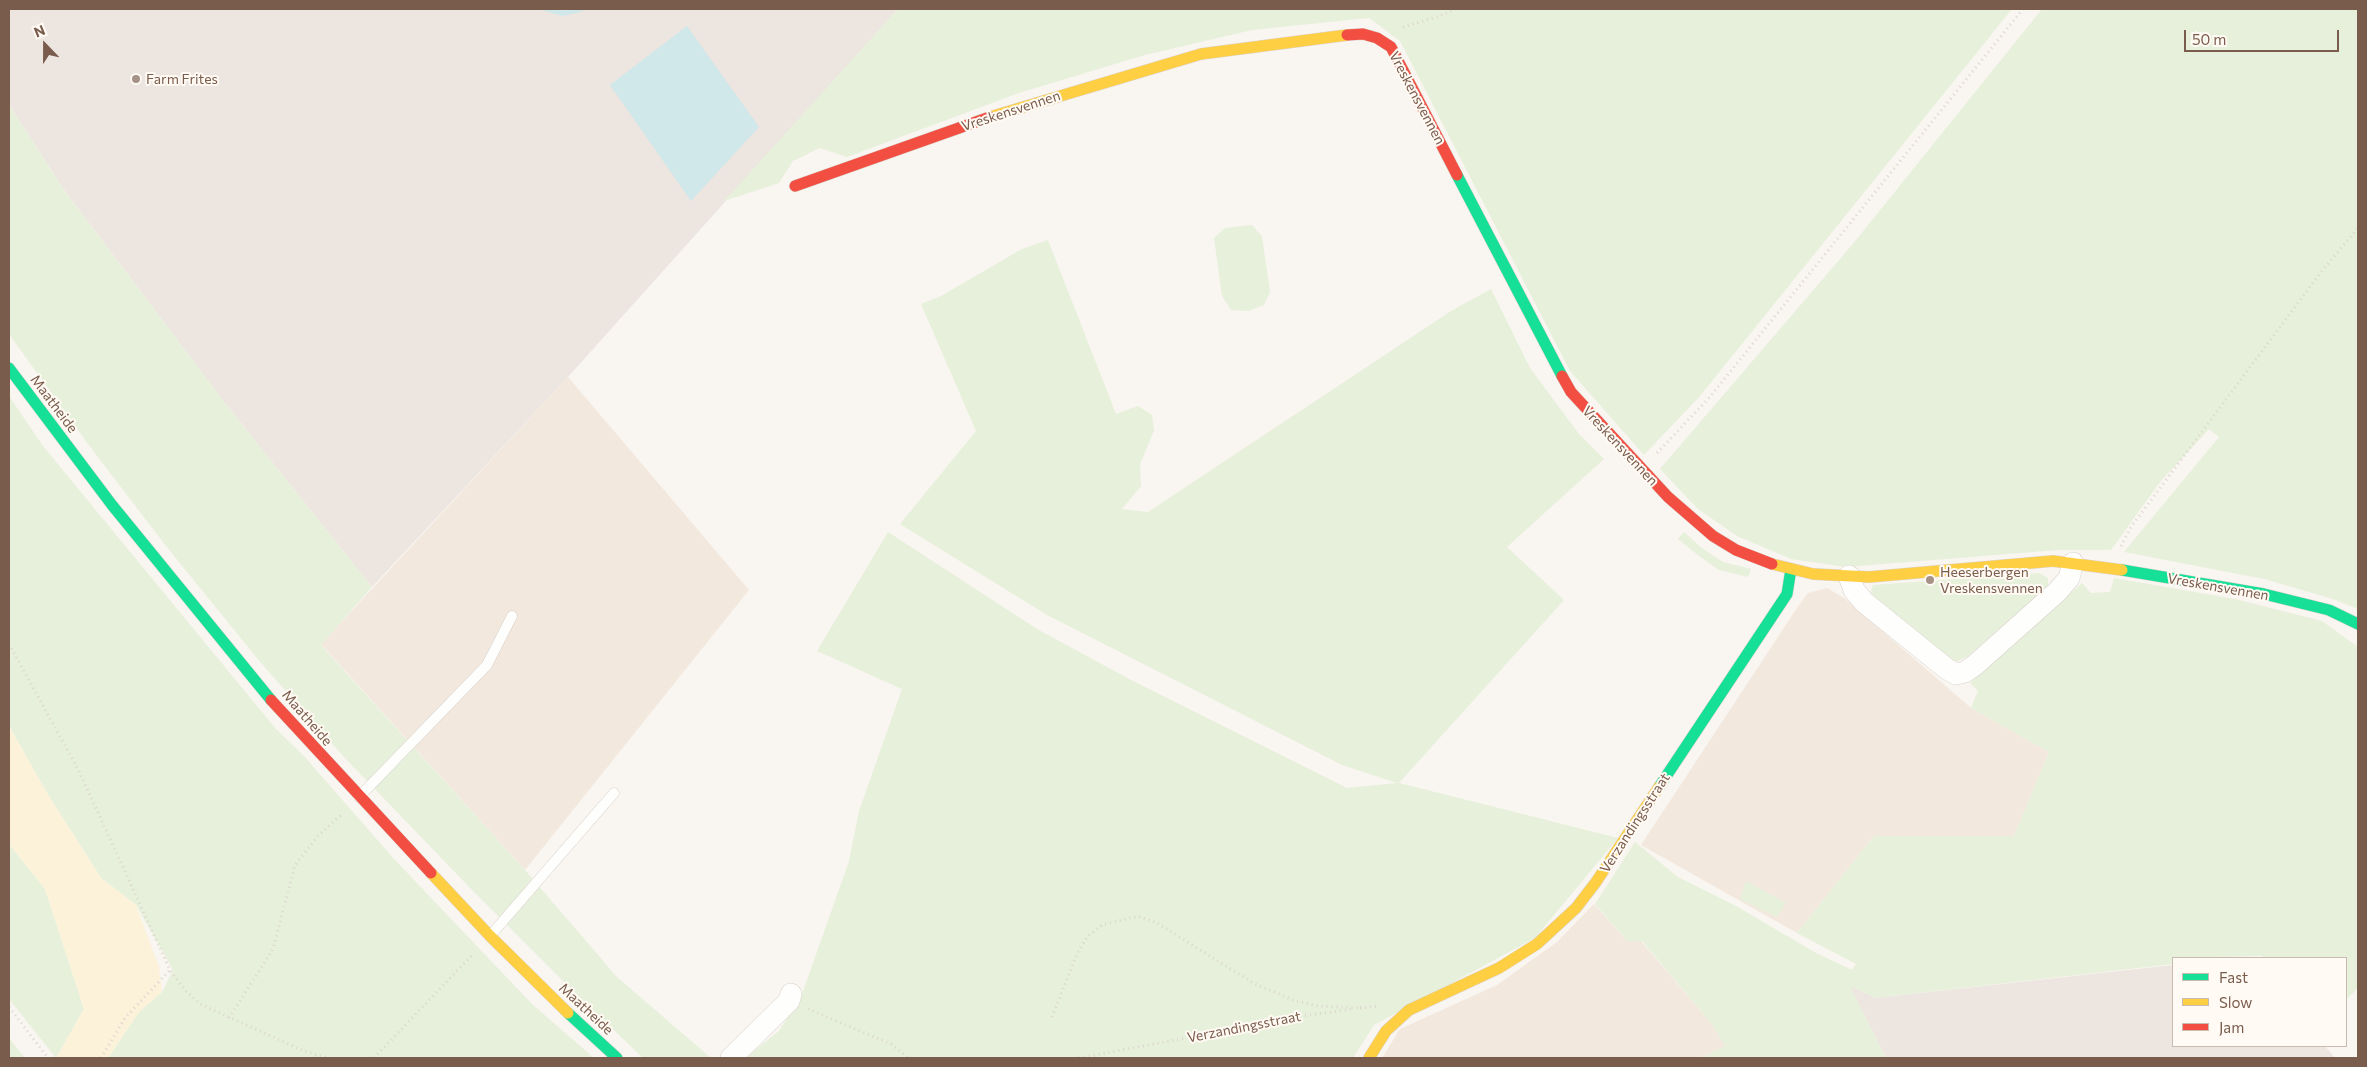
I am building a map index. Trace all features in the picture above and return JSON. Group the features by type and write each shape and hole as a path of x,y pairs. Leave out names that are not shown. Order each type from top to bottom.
{"street":[{"name":"Vreskensvennen","path":"795,186 963,126 1159,64 1202,54 1363,34 1377,38 1391,47 1549,355 1571,392 1642,470 1685,513 1713,536 1759,560 1813,574 1869,577 1989,565 2053,562 2109,568 2264,594 2329,610 2358,624"},
{"name":"Maatheide","path":"9,368 112,505 257,684 359,798 490,936 560,1007 617,1058"},
{"path":"1849,576 1854,590 1864,602 1947,669 1956,674 1965,672 1975,665 2057,592 2069,578 2074,564"},
{"name":"Verzandingsstraat","path":"1369,1058 1386,1031 1409,1010 1499,968 1537,944 1576,908 1596,882 1787,594 1791,569"},
{"path":"731,1058 790,998"}],"lane":[{"path":"359,798 487,665 512,616"},
{"path":"490,936 614,793"}],"path":[{"path":"1377,38 1456,9"},
{"path":"1642,470 1709,398 2023,9"},
{"path":"2109,568 2131,527 2321,272 2358,228"},
{"path":"9,644 79,771 170,970 184,989 200,1004 229,1018 304,1052 327,1058"},
{"path":"229,1018 273,949 295,865 318,836 359,798"},
{"path":"1052,1017 1077,954 1087,937 1102,924 1138,916 1157,922 1254,984 1293,1000 1318,1006 1362,1008"},
{"path":"374,1058 490,936"},
{"path":"101,1058 125,1018 170,970"},
{"path":"790,998 891,1044 908,1058"},
{"name":"Verzandingsstraat","path":"1079,1058 1309,1015 1394,1006 1409,1010"},
{"path":"9,1007 48,1058"}],"shaded area":[{"path":"9,9 898,9 568,377 372,587 225,403 67,194 9,105"},
{"path":"568,377 749,590 525,870 321,644"},
{"path":"1827,588 1844,598 1971,708 2049,752 2014,836 1874,836 1797,933 1641,845 1797,608 1808,593"},
{"path":"1594,904 1627,941 1641,941 1711,1023 1726,1046 1701,1058 1382,1058 1400,1029 1497,985 1557,942"},
{"path":"2172,965 2172,1047 2326,1047 2335,1058 1886,1058 1849,985 1875,998"}],"green space":[{"path":"898,9 2012,9 1700,396 1644,455 1570,371 1400,41 1369,18 1252,30 1145,55 1019,93 847,157 820,148 793,161 779,183 724,201"},
{"path":"2042,9 2358,9 2358,609 2333,599 2264,579 2124,552 2219,437 2209,429 2160,482 2111,550 2058,550 1846,567 1791,559 1737,536 1698,509 1660,469 1852,245"},
{"path":"9,105 67,194 225,403 372,587 321,645 525,870 617,977 711,1058 643,1058 571,989 343,756 261,663 166,546 88,444 9,334"},
{"path":"1252,225 1262,236 1270,292 1264,305 1248,311 1231,310 1222,296 1214,238 1225,228"},
{"path":"1048,240 1116,414 1138,406 1152,415 1154,431 1140,464 1141,486 1122,509 1148,512 1451,311 1491,289 1530,368 1579,434 1604,459 1507,547 1564,600 1399,783 1618,838 1535,938 1374,1025 1353,1058 745,1058 779,1031 801,997 849,861 859,811 902,689 817,651 888,532 1037,629 1131,680 1347,788 1397,783 1342,765 1047,615 900,524 976,431 921,304 941,296 1022,249"},
{"path":"9,396 43,446 276,729 303,755 395,860 532,1004 594,1058 108,1058 139,1012 162,992 173,970 136,905 101,878 47,793 9,726"},
{"path":"1684,532 1703,549 1723,562 1751,569 1748,577 1719,570 1699,556 1678,539"},
{"path":"2039,573 2048,578 2048,586 1967,657 1955,662 1870,595 1873,585"},
{"path":"2114,578 2235,599 2322,621 2358,647 2358,988 2347,999 2347,957 2262,956 2172,957 2172,964 1875,998 1850,986 1886,1058 1701,1058 1725,1046 1711,1023 1642,941 1627,941 1595,904 1635,842 1678,877 1736,906 1816,953 1852,970 1856,964 1797,933 1874,836 2014,836 2049,752 1971,708 1978,691 1970,683 2082,583 2091,593 2110,592"},
{"path":"9,844 45,889 84,1009 56,1058 9,999"},
{"path":"1746,881 1786,903 1777,917 1740,899"},
{"path":"9,1038 25,1058 9,1058"}],"sand":[{"path":"9,726 47,793 101,878 136,905 159,967 162,992 139,1012 108,1058 56,1058 84,1009 45,889 9,844"}],"water":[{"path":"538,9 585,9 581,12 562,16"},
{"path":"687,26 759,127 691,201 610,85"}],"traffic: fast":[{"path":"1457,175 1562,376"},
{"path":"9,368 112,505 271,700"},
{"path":"1659,787 1787,594 1791,569"},
{"path":"2122,570 2264,594 2329,610 2358,624"},
{"path":"568,1013 617,1058"}],"traffic: slow":[{"path":"990,117 1201,54 1347,35"},
{"path":"1772,564 1813,574 1869,577 2053,561 2122,570"},
{"path":"1369,1058 1386,1031 1409,1010 1499,968 1537,944 1576,908 1596,882 1659,787"},
{"path":"431,873 490,936 568,1013"}],"traffic: jam":[{"path":"1347,35 1363,34 1377,38 1391,47 1457,175"},
{"path":"795,186 990,117"},
{"path":"1562,376 1571,392 1668,497 1713,536 1736,550 1772,564"},
{"path":"271,700 431,873"}],"place":[{"name":"Farm Frites","path":"136,79"},
{"name":"Heeserbergen Vreskensvennen","path":"1930,580"}]}
